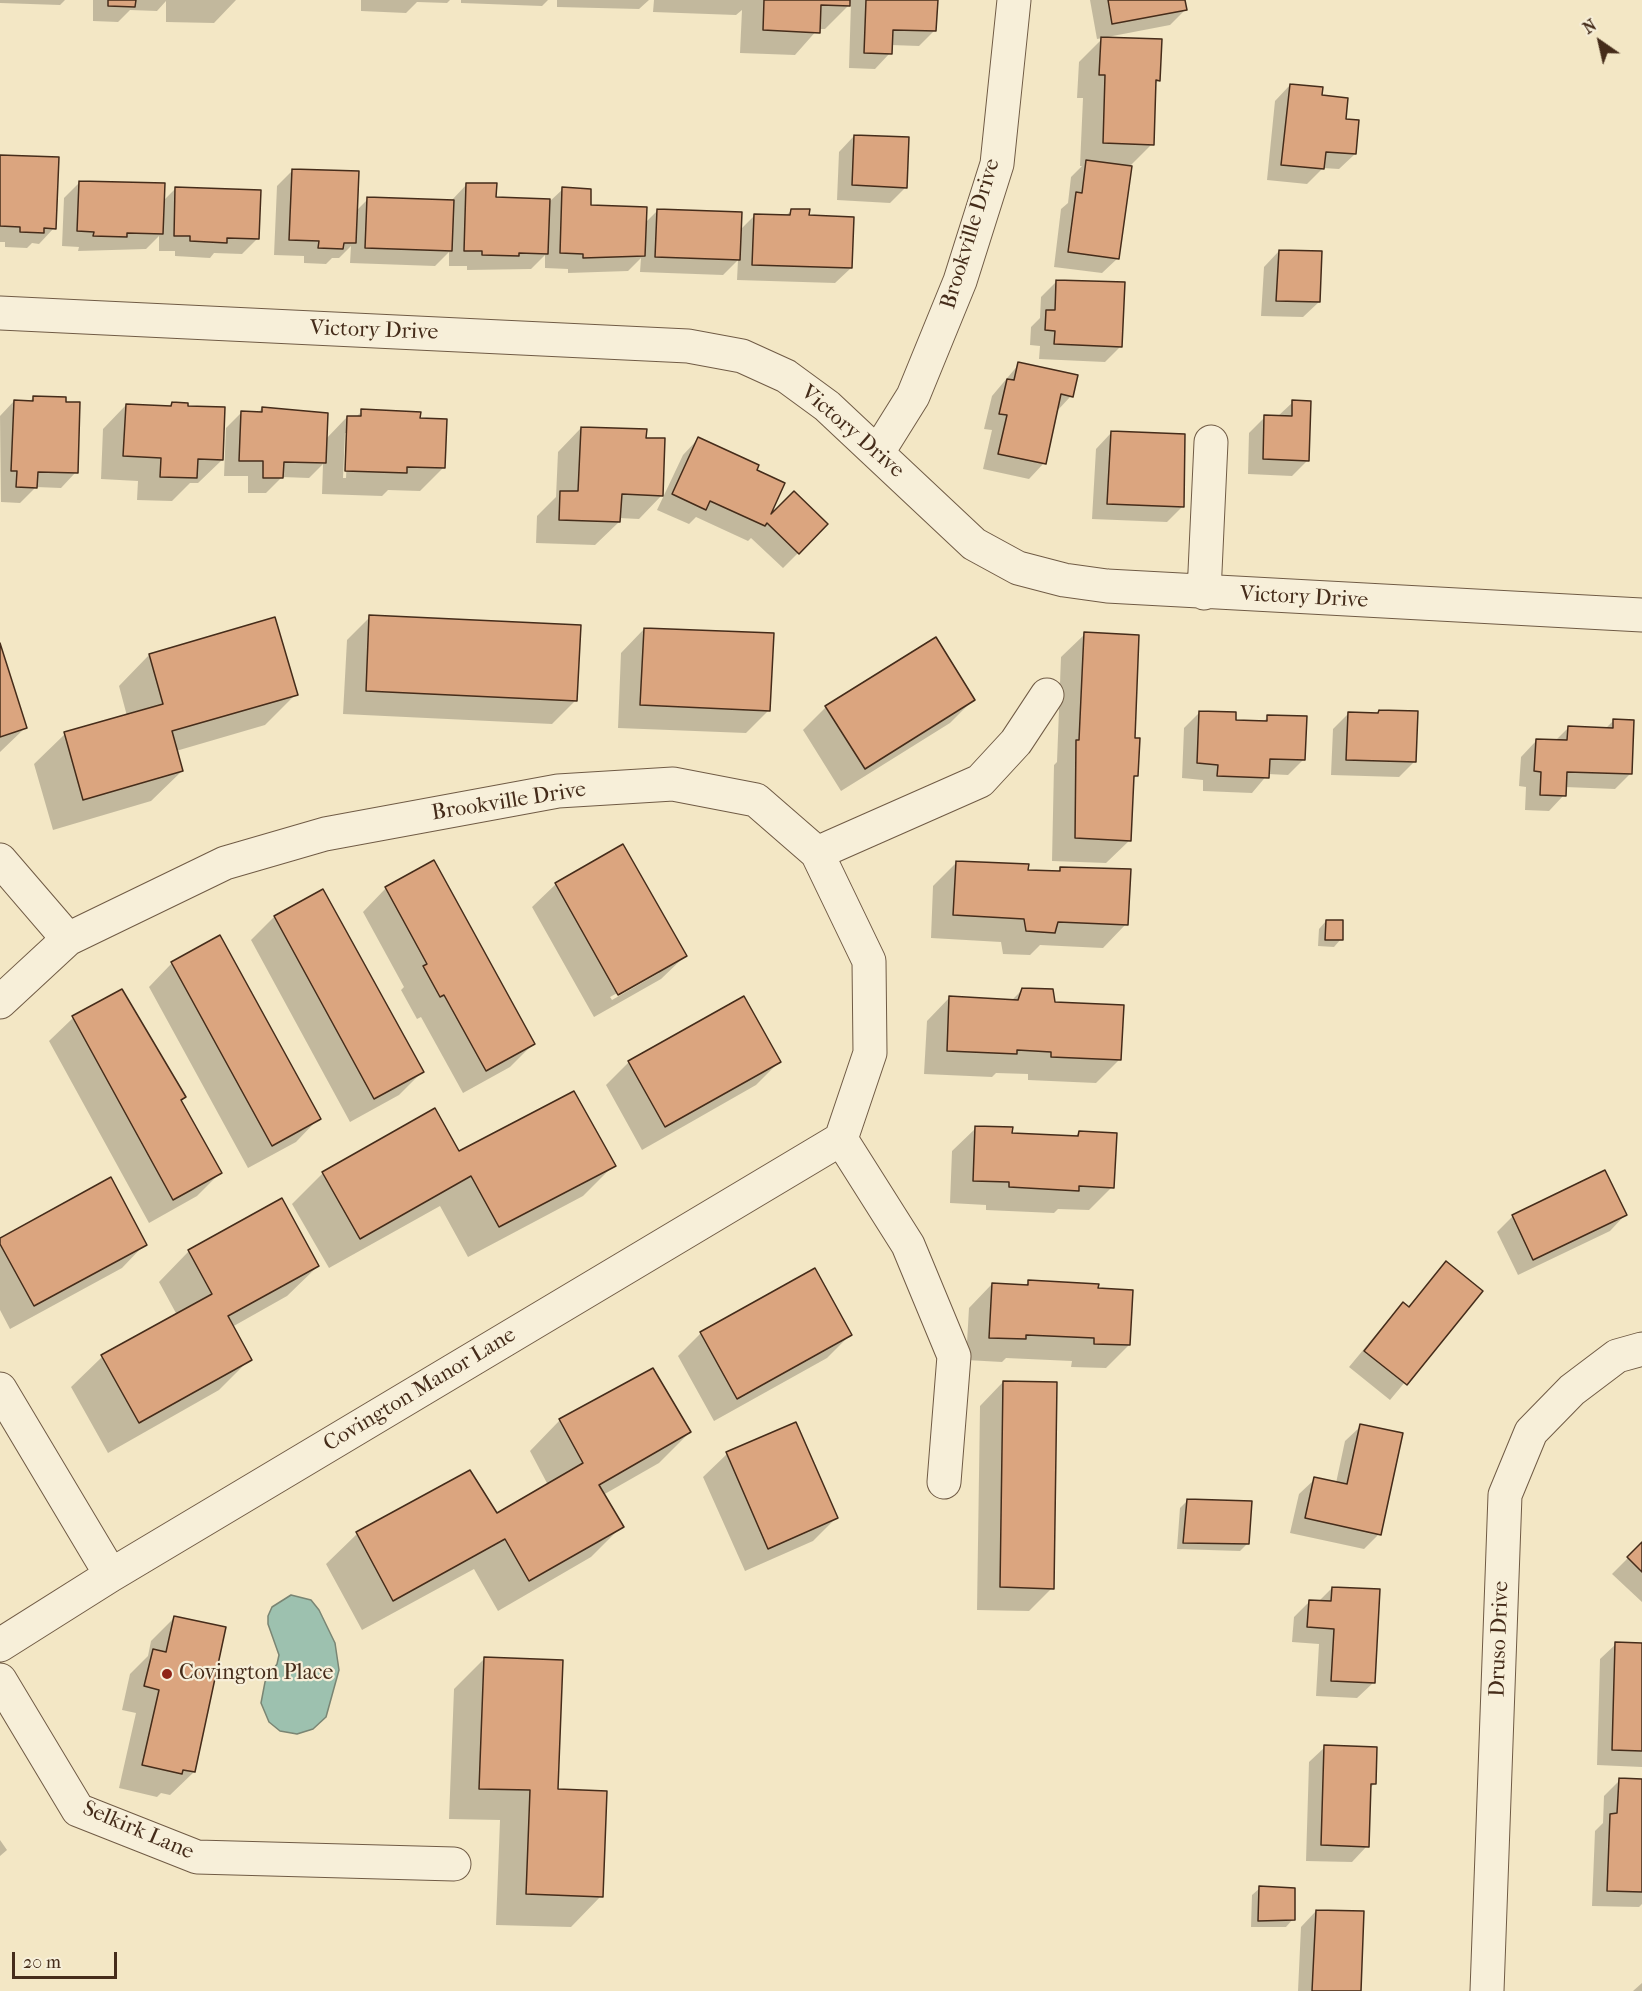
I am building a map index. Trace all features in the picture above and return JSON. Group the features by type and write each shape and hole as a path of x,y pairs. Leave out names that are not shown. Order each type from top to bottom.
{"street":[{"name":"Brookville Drive","path":"878,452 913,396 956,291 993,175 1014,0"},
{"name":"Victory Drive","path":"0,313 688,346 742,356 786,376 827,406 974,543 1018,568 1064,580 1107,586 1642,615"},
{"path":"1204,593 1211,442"},
{"path":"817,853 980,781 1016,742 1047,695"},
{"name":"Brookville Drive","path":"0,1002 68,939 225,863 325,834 558,790 673,784 756,800 817,853 869,961 870,1053 841,1139"},
{"path":"0,860 68,939"},
{"path":"841,1139 908,1245 954,1356 944,1482"},
{"name":"Covington Manor Lane","path":"0,1645 111,1575 841,1139"},
{"name":"Druso Drive","path":"1487,1991 1505,1495 1531,1432 1572,1390 1617,1356 1642,1349"},
{"path":"0,1389 111,1575"},
{"name":"Selkirk Lane","path":"0,1680 78,1809 197,1857 454,1864"}],"shaded area":[{"path":"291,1595 311,1600 319,1610 335,1643 339,1670 326,1717 313,1729 297,1734 280,1731 269,1722 261,1703 265,1682 277,1664 279,1655 268,1624 268,1616 272,1607"}],"building":[{"path":"108,0 136,0 135,7 108,6"},
{"path":"764,0 850,0 850,6 821,5 820,33 763,30"},
{"path":"866,0 938,0 936,31 893,30 892,54 864,53"},
{"path":"1108,0 1185,0 1187,10 1112,24"},
{"path":"1101,37 1162,39 1160,81 1156,80 1154,145 1103,143 1105,75 1099,75"},
{"path":"1290,84 1323,87 1322,95 1348,98 1346,119 1359,120 1356,154 1326,152 1324,169 1281,165"},
{"path":"854,135 909,137 907,188 852,185"},
{"path":"0,155 59,157 56,229 44,228 44,233 20,232 20,227 0,226"},
{"path":"1086,160 1132,166 1119,259 1068,252 1076,192 1082,193"},
{"path":"292,169 359,171 356,243 344,243 343,249 318,248 319,241 289,240"},
{"path":"79,181 165,183 163,234 127,233 127,237 93,236 94,232 77,231"},
{"path":"466,183 497,183 496,197 550,199 548,254 482,255 482,251 464,251"},
{"path":"175,187 261,190 259,239 227,238 227,243 190,241 190,236 174,236"},
{"path":"562,187 591,189 591,205 647,207 645,256 583,258 583,254 560,253"},
{"path":"367,197 454,200 452,251 365,248"},
{"path":"657,209 742,212 740,260 655,257"},
{"path":"791,209 810,209 809,215 854,217 852,268 752,265 754,214 790,215"},
{"path":"1279,250 1322,251 1320,302 1276,301"},
{"path":"1056,280 1125,282 1122,347 1054,344 1055,331 1045,330 1046,310 1055,310"},
{"path":"1018,362 1078,375 1073,397 1061,394 1046,464 998,454 1007,415 999,414 1007,379 1014,380"},
{"path":"33,396 66,397 66,402 80,402 78,473 38,472 37,488 16,487 17,471 11,471 14,400 33,401"},
{"path":"1292,400 1311,401 1309,461 1263,459 1264,415 1292,416"},
{"path":"172,402 188,403 188,406 225,407 223,460 198,459 197,478 160,477 161,458 123,456 126,404 171,406"},
{"path":"262,407 328,413 326,463 284,462 283,478 263,478 263,461 239,461 241,411 262,412"},
{"path":"361,409 421,412 420,418 447,419 445,468 407,467 407,473 345,471 347,416 361,416"},
{"path":"581,427 647,429 646,438 665,438 663,496 622,494 620,522 559,520 560,491 578,491"},
{"path":"1111,431 1185,434 1184,507 1107,504"},
{"path":"698,437 759,465 757,470 785,483 771,514 794,491 828,524 799,554 767,523 765,526 710,501 706,510 672,494"},
{"path":"369,615 581,625 577,701 366,691"},
{"path":"275,617 298,695 172,731 183,771 83,800 64,732 163,704 149,654"},
{"path":"644,628 774,633 770,711 640,705"},
{"path":"1084,632 1139,635 1135,738 1140,738 1138,776 1134,776 1131,841 1075,838 1076,740 1079,740"},
{"path":"936,637 975,700 865,769 825,706"},
{"path":"0,643 27,728 0,737"},
{"path":"1379,710 1418,711 1416,762 1346,760 1348,712 1378,713"},
{"path":"1199,711 1236,712 1236,720 1267,721 1267,715 1307,716 1305,760 1270,759 1269,778 1217,776 1218,765 1197,763"},
{"path":"1613,719 1634,720 1632,774 1567,772 1566,796 1540,795 1541,772 1534,771 1536,739 1567,740 1568,726 1613,728"},
{"path":"623,844 687,956 618,995 555,883"},
{"path":"434,860 535,1044 486,1071 444,995 440,997 423,966 427,964 385,887"},
{"path":"956,861 1029,864 1028,870 1060,871 1060,867 1131,869 1128,925 1058,922 1055,933 1026,931 1024,919 953,915"},
{"path":"323,889 424,1072 374,1099 274,916"},
{"path":"1326,920 1343,920 1343,940 1325,940"},
{"path":"220,935 321,1119 272,1146 171,962"},
{"path":"1022,988 1053,989 1055,1002 1124,1005 1121,1060 1051,1057 1051,1052 1017,1050 1017,1054 947,1051 949,996 1018,1000"},
{"path":"122,989 186,1097 181,1100 222,1173 173,1200 72,1016"},
{"path":"744,996 781,1062 665,1127 628,1061"},
{"path":"574,1091 616,1166 499,1227 471,1176 360,1239 322,1172 435,1108 459,1151"},
{"path":"975,1126 1013,1127 1012,1133 1078,1136 1079,1131 1117,1133 1114,1188 1079,1186 1079,1191 1009,1187 1009,1182 973,1181"},
{"path":"1605,1170 1627,1215 1533,1260 1512,1215"},
{"path":"111,1177 147,1245 34,1306 0,1244 0,1238"},
{"path":"282,1198 319,1266 228,1316 252,1360 139,1423 101,1355 212,1294 188,1250"},
{"path":"1446,1261 1483,1291 1407,1385 1364,1351 1403,1302 1409,1307"},
{"path":"815,1268 852,1335 737,1399 700,1332"},
{"path":"1028,1280 1099,1284 1098,1288 1133,1290 1130,1345 1094,1344 1094,1338 1026,1335 1026,1339 989,1338 992,1283 1028,1285"},
{"path":"653,1368 691,1432 599,1485 624,1527 529,1581 505,1539 393,1601 356,1532 470,1470 497,1513 583,1463 559,1419"},
{"path":"1003,1381 1057,1382 1054,1589 1000,1587"},
{"path":"796,1422 838,1518 768,1549 726,1452"},
{"path":"1360,1424 1403,1433 1381,1535 1305,1518 1314,1477 1347,1484"},
{"path":"1187,1499 1252,1501 1249,1544 1183,1543"},
{"path":"1642,1542 1642,1572 1627,1557"},
{"path":"1332,1587 1380,1589 1375,1683 1331,1681 1334,1629 1307,1627 1309,1600 1331,1601"},
{"path":"174,1616 226,1627 195,1772 183,1770 182,1774 142,1765 159,1690 144,1686 153,1649 166,1652"},
{"path":"1615,1642 1642,1643 1642,1751 1612,1750"},
{"path":"484,1657 563,1660 558,1789 607,1791 603,1897 526,1894 530,1790 479,1789"},
{"path":"1324,1745 1377,1747 1376,1784 1371,1784 1369,1847 1321,1845"},
{"path":"1619,1778 1642,1779 1642,1892 1607,1891 1610,1814 1617,1813"},
{"path":"1259,1886 1295,1888 1295,1920 1258,1921"},
{"path":"1316,1910 1364,1911 1361,1991 1312,1991"}],"place":[{"name":"Covington Place","path":"167,1674"}]}
